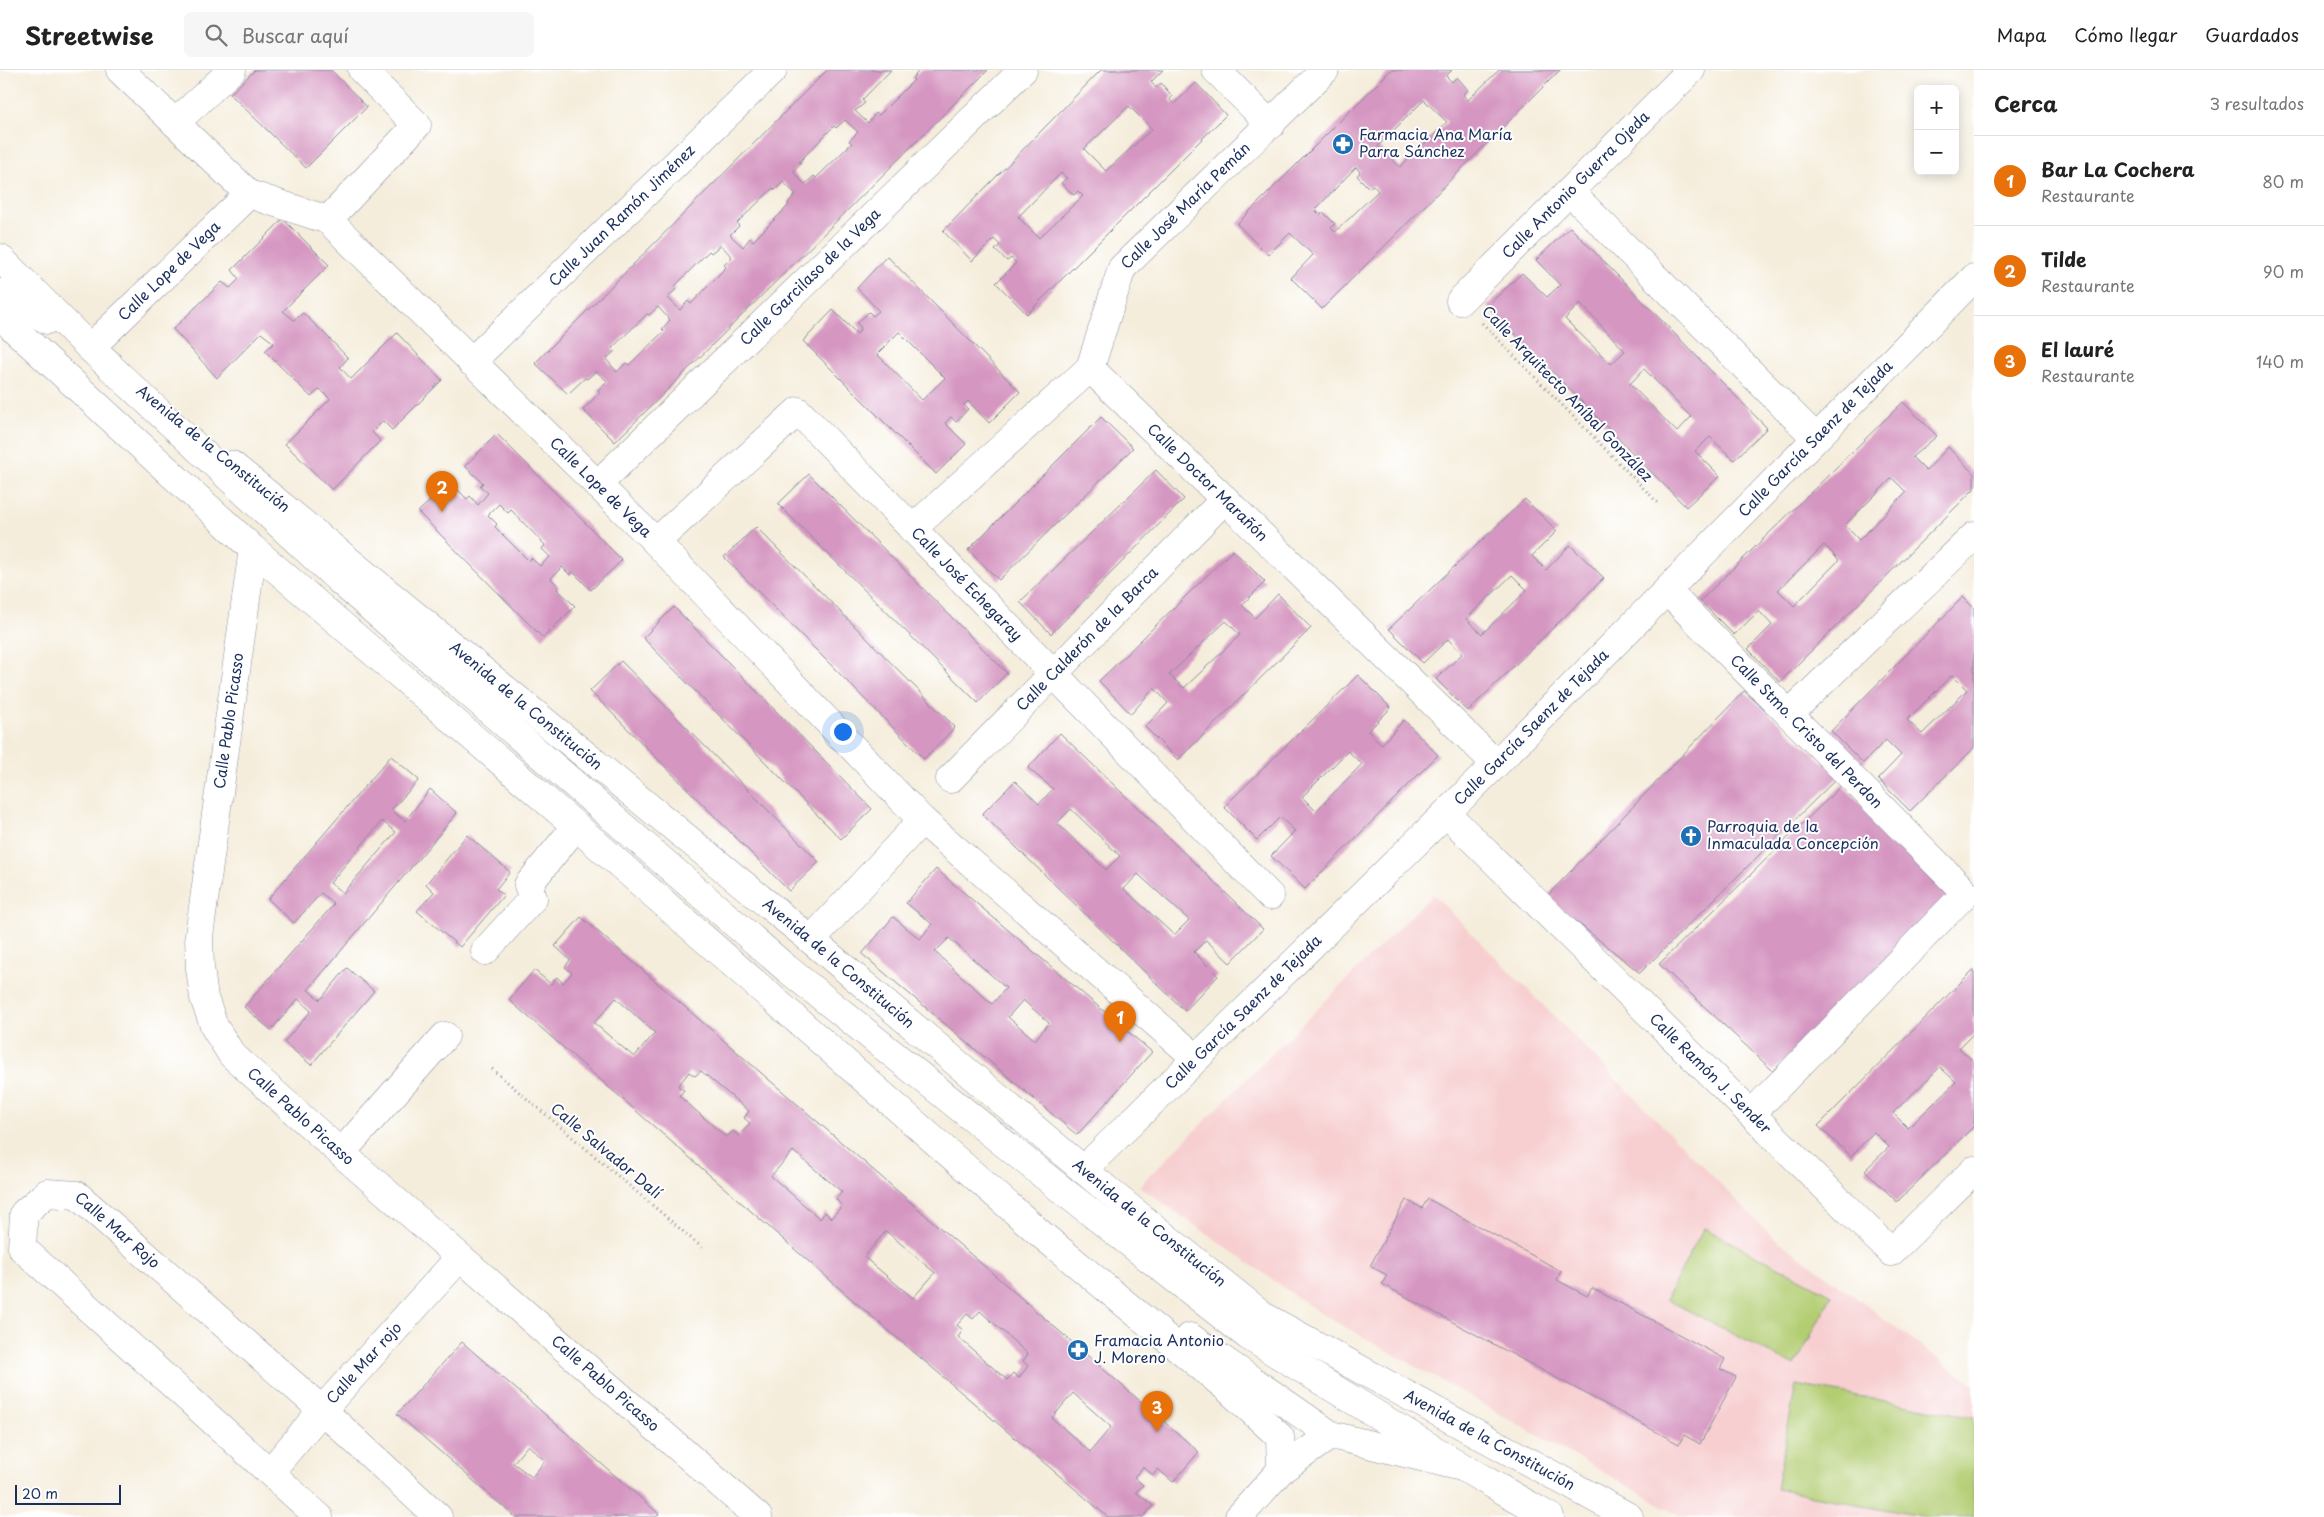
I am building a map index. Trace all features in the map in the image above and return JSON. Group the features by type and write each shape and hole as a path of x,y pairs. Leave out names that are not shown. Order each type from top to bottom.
{"street":[{"name":"Calle Lope de Vega","path":"120,70 249,194 328,220 656,542 922,820 1196,1058"},
{"path":"175,123 232,70"},
{"path":"328,220 417,126 362,70"},
{"name":"Calle Juan Ramón Jiménez","path":"471,362 773,70"},
{"name":"Calle Garcilaso de la Vega","path":"597,485 1023,70"},
{"path":"1216,70 1271,125"},
{"name":"Calle José María Pemán","path":"1090,368 1122,268 1271,125 1325,70"},
{"name":"Calle Antonio Guerra Ojeda","path":"1460,301 1692,70"},
{"path":"1570,192 1816,438"},
{"name":"Calle Lope de Vega","path":"90,348 249,194"},
{"name":"Avenida de la Constitución","path":"0,258 90,348 339,580 786,968 1062,1190 1248,1336 1464,1468 1550,1517"},
{"name":"Calle García Saenz de Tejada","path":"1083,1170 1496,764 1974,278"},
{"name":"Avenida de la Constitución","path":"0,293 20,302 90,348 811,940 1083,1170 1265,1317 1629,1517"},
{"name":"Avenida de la Constitución","path":"0,312 12,327 253,549 576,826 1042,1235 1228,1389 1280,1437 1281,1470"},
{"path":"912,529 1090,368"},
{"name":"Calle Doctor Marañón","path":"1090,368 1496,764"},
{"name":"Calle José Echegaray","path":"656,542 798,411 1270,896"},
{"name":"Calle Calderón de la Barca","path":"950,779 1224,499"},
{"path":"1789,714 1974,536"},
{"name":"Calle Pablo Picasso","path":"253,549 200,936 200,968 204,998 215,1028 232,1055 460,1258 758,1517"},
{"name":"Calle Stmo. Cristo del Perdon","path":"1667,591 1966,893 1752,1114"},
{"name":"Calle Ramón J. Sender","path":"1446,813 1891,1252 1974,1170"},
{"path":"811,940 922,820"},
{"path":"485,951 533,898 528,885 576,826"},
{"path":"341,1153 445,1036"},
{"name":"Calle Mar Rojo","path":"319,1517 22,1248 24,1213 47,1193 77,1195 322,1410 438,1517"},
{"name":"Avenida de la Constitución","path":"1042,1235 1331,1435 1464,1468"},
{"name":"Calle Mar rojo","path":"270,1472 322,1410 460,1258"},
{"path":"1239,1517 1281,1470 1331,1435"}],"path":[{"name":"Calle Arquitecto Aníbal González","path":"1460,301 1658,503"},
{"name":"Calle Salvador Dalí","path":"492,1069 705,1250"}],"shaded area":[{"path":"1433,894 1771,1235 1974,1385 1974,1517 1683,1517 1317,1311 1139,1186"}],"green space":[{"path":"1704,1228 1832,1295 1795,1366 1666,1299"},
{"path":"1796,1385 1974,1417 1974,1517 1926,1517 1776,1489"}],"building":[{"path":"255,70 331,70 367,107 306,168 230,94"},
{"path":"827,70 891,70 862,100 865,103 855,111 868,123 876,113 879,115 914,80 912,78 920,70 988,70 615,442 583,410 600,392 598,390 607,381 596,371 587,379 585,378 568,394 535,363","holes":["845,120 858,132 849,141 852,143 816,178 814,176 805,184 793,172 801,163 799,162 834,126 836,128","783,182 796,194 788,203 789,205 753,241 750,238 743,247 730,235 739,226 737,223 773,188 775,190","721,245 732,257 724,265 726,267 691,304 688,301 680,310 668,298 676,289 674,287 709,251 711,253","658,307 670,320 662,329 664,331 629,365 626,363 617,372 606,359 615,351 612,348 647,314 649,315"]},
{"path":"1101,70 1163,70 1151,82 1156,88 1161,83 1172,96 1170,100 1174,104 1196,83 1226,115 1027,314 996,283 1016,263 1011,258 1007,261 995,250 1000,245 994,239 972,261 943,231","holes":["1129,106 1152,129 1106,171 1084,149","1061,173 1067,178 1061,183 1074,195 1078,191 1083,196 1039,238 1018,217"]},
{"path":"1391,70 1452,70 1446,76 1452,82 1457,77 1468,90 1463,95 1468,100 1499,70 1560,70 1322,309 1291,278 1313,255 1290,233 1268,255 1237,224","holes":["1424,100 1447,122 1400,167 1378,146","1356,167 1360,172 1357,176 1369,188 1373,185 1378,191 1335,232 1331,228 1335,224 1323,212 1320,215 1315,210"]},
{"path":"283,219 329,265 283,311 294,320 303,313 327,336 348,358 340,367 351,379 397,333 442,380 392,430 383,421 372,432 380,441 332,490 285,444 330,399 320,389 311,397 265,351 274,343 261,333 217,378 173,329 222,282 230,288 239,279 232,270"},
{"path":"1570,227 1767,428 1734,460 1710,437 1695,451 1720,476 1686,507 1487,306 1522,273 1547,297 1560,285 1536,260","holes":["1580,303 1625,351 1611,364 1565,319","1644,369 1691,417 1677,432 1630,384"]},
{"path":"887,256 1020,392 989,423 968,401 964,405 968,409 956,422 951,417 945,423 966,444 936,474 803,341 833,310 857,334 861,328 857,323 869,312 873,316 879,311 857,288","holes":["899,332 945,378 922,400 877,354"]},
{"path":"1903,402 1937,436 1912,457 1926,471 1948,447 1974,474 1974,489 1780,682 1748,649 1772,625 1759,611 1734,635 1700,601","holes":["1892,478 1906,492 1859,540 1845,525","1824,545 1839,560 1794,606 1778,590"]},
{"path":"1101,417 1133,448 999,580 968,550"},
{"path":"497,434 622,560 591,590 573,572 570,575 562,567 551,578 559,587 557,589 575,606 543,638 418,512 450,482 467,499 470,496 478,505 488,493 480,486 483,483 465,466","holes":["499,504 508,513 511,510 545,545 542,549 550,557 540,566 531,558 529,561 495,527 497,524 488,515"]},
{"path":"1156,470 1184,499 1051,634 1020,602"},
{"path":"809,474 1007,673 978,703 778,504"},
{"path":"1525,499 1557,531 1532,556 1546,570 1570,545 1604,578 1468,711 1436,679 1462,654 1448,639 1423,663 1389,629","holes":["1512,575 1527,590 1482,634 1466,619"]},
{"path":"756,527 955,727 924,759 724,557"},
{"path":"1233,550 1265,582 1242,605 1255,618 1278,594 1311,628 1178,760 1145,727 1168,703 1154,688 1131,714 1099,681","holes":["1226,621 1240,635 1184,688 1169,675"]},
{"path":"1963,597 1974,608 1974,748 1910,811 1878,779 1901,755 1886,740 1863,763 1831,731","holes":["1952,675 1967,690 1922,734 1907,720"]},
{"path":"674,607 872,809 841,839 643,638"},
{"path":"621,661 819,862 789,891 590,691"},
{"path":"1358,675 1391,708 1368,731 1381,745 1404,720 1438,755 1305,889 1271,856 1295,831 1280,817 1257,840 1224,807","holes":["1348,751 1362,764 1316,811 1302,797"]},
{"name":"Parroquia de la Inmaculada Concepción","path":"1744,691 1839,776 1640,973 1546,897"},
{"path":"1060,733 1263,929 1230,963 1206,940 1194,952 1218,976 1185,1011 982,814 1015,781 1039,804 1053,789 1028,768","holes":["1071,809 1120,856 1106,870 1057,823","1138,874 1189,920 1174,935 1124,889"]},
{"path":"391,756 419,780 391,810 405,821 430,789 457,813 308,990 320,1000 347,968 374,991 311,1065 284,1042 311,1011 298,999 271,1030 244,1007 334,904 321,893 294,923 268,899","holes":["382,821 396,832 343,893 330,883"]},
{"path":"1842,785 1960,899 1773,1071 1659,964"},
{"path":"467,835 510,872 496,889 504,895 460,947 417,911 434,892 426,884"},
{"path":"936,869 1152,1052 1077,1135 862,954 893,917 920,939 932,924 906,903","holes":["949,938 1006,988 992,1004 935,952","1023,1000 1049,1023 1035,1040 1008,1017"]},
{"path":"581,917 1199,1452 1173,1482 1158,1469 1153,1475 1143,1467 1134,1477 1143,1485 1136,1492 1153,1506 1143,1517 1108,1517 862,1308 509,1000 534,970 551,984 557,977 563,983 572,973 565,967 570,960 555,946","holes":["616,998 655,1033 634,1057 594,1023","701,1071 749,1111 744,1118 750,1123 739,1136 733,1131 726,1137 679,1096 684,1090 678,1086 689,1072 695,1076","793,1151 842,1192 836,1199 842,1206 831,1218 825,1212 820,1219 771,1176","886,1231 935,1273 913,1298 864,1257","980,1311 1028,1354 1023,1361 1028,1366 1019,1378 1013,1373 1007,1380 958,1337 963,1330 957,1325 967,1314 973,1319","1073,1393 1111,1427 1090,1452 1052,1418"]},
{"path":"1974,969 1974,1033 1959,1048 1974,1062 1974,1126 1897,1202 1865,1170 1889,1147 1874,1132 1851,1156 1818,1126","holes":["1940,1067 1956,1082 1908,1128 1893,1113"]},
{"path":"1428,1199 1561,1271 1557,1280 1587,1296 1592,1288 1725,1359 1720,1369 1736,1377 1700,1444 1684,1435 1679,1444 1382,1284 1387,1275 1370,1266 1406,1200 1422,1208"},
{"path":"462,1342 659,1514 656,1517 515,1517 397,1414","holes":["528,1445 545,1461 532,1477 513,1463"]}],"place":[{"name":"Farmacia Ana María Parra Sánchez","path":"1343,144"},
{"name":"Tilde","path":"442,512"},
{"name":"Parroquia de la Inmaculada Concepción","path":"1691,836"},
{"name":"Bar La Cochera","path":"1120,1042"},
{"name":"Framacia Antonio J. Moreno","path":"1078,1350"},
{"name":"El lauré","path":"1157,1432"}]}
